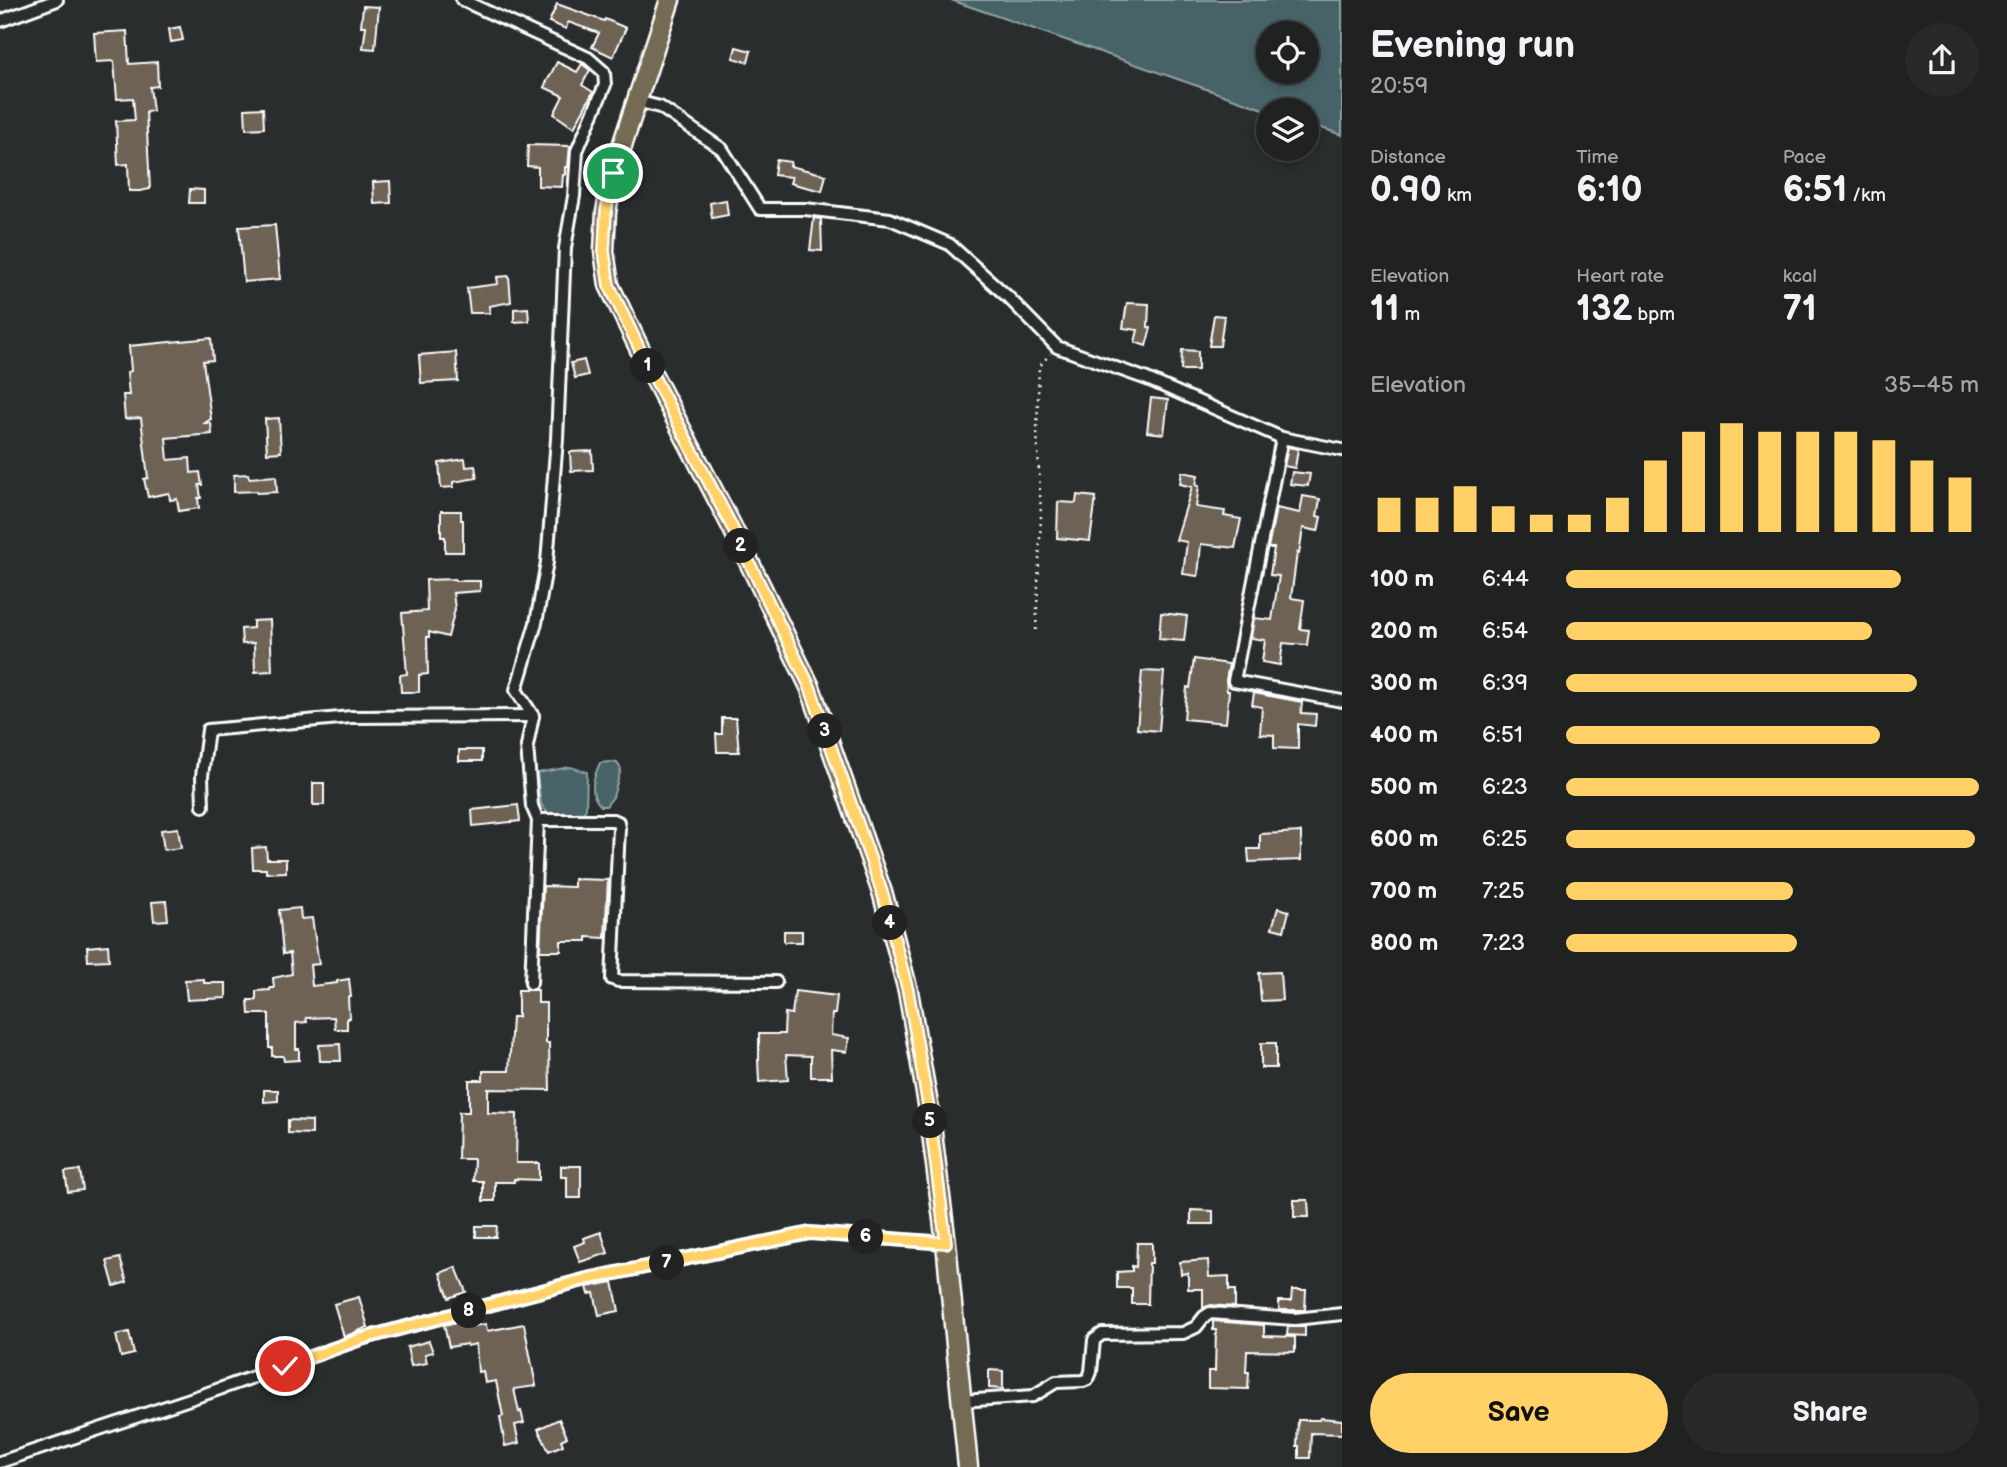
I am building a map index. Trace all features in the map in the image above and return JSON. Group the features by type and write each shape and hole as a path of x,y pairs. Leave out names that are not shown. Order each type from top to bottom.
{"main road":[{"path":"670,0 613,173 606,212 604,251 609,285 810,687 883,895 908,991 929,1110 946,1243 968,1467"}],"street":[{"path":"0,21 57,0"},
{"path":"463,0 588,58 604,72 605,85 577,151 565,248 547,562 536,623 516,686 516,693 533,716 527,746 532,806 538,820 531,983"},
{"path":"636,101 660,107 722,149 760,209 805,209 890,219 949,244 1057,346 1147,379 1282,438 1342,450"},
{"path":"1282,438 1234,681 1342,701"},
{"path":"203,806 202,776 208,730 351,717 533,716"},
{"path":"538,820 618,822 620,828 612,979 776,982"},
{"path":"0,1462 361,1339 587,1279 810,1233 946,1243"},
{"path":"962,1401 1033,1396 1056,1382 1088,1379 1094,1340 1102,1334 1183,1333 1196,1327 1210,1313 1295,1319 1342,1314"}],"path":[{"path":"1035,630 1041,516 1037,429 1039,367 1057,346"}],"water":[{"path":"951,0 1342,0 1342,135 1319,127 1319,98 1256,98 1256,106"},
{"path":"600,763 617,763 621,769 613,797 606,806 601,806 594,796 594,780"},
{"path":"570,767 587,772 586,809 583,813 549,815 541,804 537,773"}],"building":[{"path":"557,4 626,28 613,57 592,47 599,33 568,22 566,29 549,22"},
{"path":"363,6 379,7 375,49 363,48 366,26 361,26"},
{"path":"180,27 183,40 171,42 169,29"},
{"path":"127,31 129,64 157,62 158,86 150,87 153,111 146,112 150,189 140,191 129,191 128,164 118,165 116,121 135,120 133,98 117,99 114,61 96,62 94,33"},
{"path":"736,47 751,51 748,62 733,58"},
{"path":"557,62 577,72 582,64 590,70 582,85 593,92 574,128 554,114 563,96 544,87"},
{"path":"263,108 264,128 246,129 245,109"},
{"path":"528,145 570,146 562,187 538,186 538,167 527,166"},
{"path":"776,160 791,162 790,166 826,175 822,191 790,183 792,177 774,175"},
{"path":"390,181 391,203 374,204 373,182"},
{"path":"190,189 204,190 204,203 189,203"},
{"path":"726,200 728,215 712,218 710,203"},
{"path":"814,218 821,219 822,251 810,250"},
{"path":"275,225 280,279 244,282 239,227"},
{"path":"509,276 511,302 489,306 490,313 470,313 467,288 498,284 497,277"},
{"path":"1127,303 1149,304 1148,327 1151,328 1146,346 1135,342 1138,330 1123,328"},
{"path":"528,308 529,321 514,322 514,309"},
{"path":"1214,315 1224,316 1220,346 1209,346"},
{"path":"211,338 213,360 203,361 211,419 205,423 211,423 212,434 166,438 168,460 190,458 191,473 200,472 202,485 199,485 199,508 179,511 177,499 170,500 169,493 148,497 144,479 148,478 141,418 125,419 123,395 129,395 127,372 131,371 129,346"},
{"path":"1182,350 1198,351 1198,370 1181,370"},
{"path":"456,352 458,381 421,383 419,355"},
{"path":"584,360 588,375 575,378 571,363"},
{"path":"1151,398 1168,400 1164,434 1147,432"},
{"path":"279,418 281,452 267,453 265,419"},
{"path":"1288,447 1298,449 1295,468 1284,466"},
{"path":"592,451 593,470 571,471 570,452"},
{"path":"465,459 466,467 475,466 477,478 453,482 453,487 441,488 439,463"},
{"path":"1182,472 1198,475 1196,507 1225,511 1224,516 1241,519 1235,548 1201,544 1198,576 1183,574 1187,542 1176,540 1192,487 1180,484"},
{"path":"1292,472 1310,474 1308,486 1290,484"},
{"path":"248,474 249,478 276,476 277,492 234,492 234,475"},
{"path":"1077,495 1096,497 1090,541 1057,538 1058,502 1076,503"},
{"path":"1303,496 1320,499 1317,516 1321,517 1318,531 1303,528 1291,598 1304,600 1300,629 1309,630 1307,645 1283,643 1280,665 1262,662 1265,640 1251,638 1254,618 1272,620 1279,576 1270,575 1274,548 1268,548 1276,508 1300,513"},
{"path":"441,511 461,511 463,552 445,552 445,537 441,537"},
{"path":"426,580 480,581 480,591 453,593 455,609 448,637 429,632 428,674 419,675 419,692 401,692 400,675 407,674 402,613 427,611"},
{"path":"1161,613 1187,616 1184,641 1159,639"},
{"path":"270,620 272,671 255,672 254,643 242,644 241,629 253,628 253,621"},
{"path":"1194,659 1229,664 1226,680 1229,691 1226,723 1184,719 1187,687 1190,688"},
{"path":"1142,671 1164,672 1159,731 1137,729"},
{"path":"1254,693 1302,702 1301,713 1316,714 1315,726 1298,724 1298,749 1274,748 1274,735 1260,734 1262,707 1252,705"},
{"path":"722,718 736,718 739,752 717,752 716,734 722,734"},
{"path":"459,750 482,750 482,761 459,761"},
{"path":"313,783 324,783 324,805 313,805"},
{"path":"518,805 520,821 473,826 472,810"},
{"path":"178,828 181,848 164,850 161,830"},
{"path":"1301,832 1301,860 1249,862 1248,849 1260,849 1260,834"},
{"path":"266,847 267,859 286,859 286,872 266,873 266,869 253,869 252,848"},
{"path":"574,879 608,880 605,938 587,937 587,941 561,941 561,951 540,951 543,886 574,887"},
{"path":"166,901 168,920 154,921 152,902"},
{"path":"300,908 301,919 312,918 319,964 310,965 312,986 349,979 349,1018 347,1029 335,1029 334,1017 306,1018 307,1022 296,1023 296,1049 299,1049 299,1060 284,1061 283,1056 272,1056 272,1048 269,1048 269,1014 249,1014 248,1000 256,1000 256,991 274,988 273,978 292,974 290,953 283,954 279,910"},
{"path":"1278,908 1289,911 1284,931 1272,928"},
{"path":"784,931 802,931 802,942 784,942"},
{"path":"108,945 109,960 88,961 87,947"},
{"path":"1280,972 1282,1000 1261,1001 1259,973"},
{"path":"204,979 204,983 226,983 226,998 187,1000 185,980"},
{"path":"518,990 538,990 538,1003 546,1003 550,1090 488,1089 488,1113 517,1114 516,1163 539,1163 539,1180 514,1179 514,1182 495,1182 495,1201 483,1201 483,1181 473,1181 474,1159 458,1159 459,1112 469,1112 469,1080 483,1080 483,1071 509,1071 512,1017 518,1017"},
{"path":"795,991 837,996 835,1014 832,1014 831,1035 849,1038 847,1052 831,1050 832,1077 811,1077 811,1056 786,1055 788,1080 759,1082 759,1034 784,1034 785,1013 792,1014"},
{"path":"1261,1043 1276,1043 1276,1068 1261,1068"},
{"path":"340,1044 341,1061 320,1061 319,1045"},
{"path":"264,1090 278,1090 278,1101 264,1102"},
{"path":"288,1120 312,1121 312,1134 288,1133"},
{"path":"561,1166 581,1166 581,1198 567,1198 567,1177 561,1177"},
{"path":"80,1170 83,1190 68,1192 65,1172"},
{"path":"1294,1200 1308,1200 1309,1217 1294,1217"},
{"path":"1191,1210 1213,1211 1213,1224 1191,1224"},
{"path":"476,1226 497,1226 496,1237 476,1237"},
{"path":"601,1232 608,1253 580,1262 574,1246 585,1242 584,1238"},
{"path":"1137,1243 1152,1243 1148,1304 1132,1304 1132,1288 1117,1288 1117,1272 1132,1271 1132,1266 1136,1267"},
{"path":"120,1258 127,1282 114,1286 107,1261"},
{"path":"1208,1260 1209,1277 1229,1276 1229,1290 1235,1290 1235,1307 1211,1305 1203,1308 1203,1289 1188,1289 1188,1273 1181,1274 1180,1262"},
{"path":"456,1267 466,1292 449,1298 440,1273"},
{"path":"613,1282 619,1311 599,1315 594,1293 589,1294 587,1287"},
{"path":"1292,1290 1306,1290 1305,1310 1279,1310 1279,1301 1291,1301"},
{"path":"359,1297 368,1327 344,1337 334,1304"},
{"path":"461,1321 462,1325 486,1324 487,1331 524,1324 536,1386 514,1389 524,1423 515,1425 519,1443 505,1446 500,1417 503,1416 496,1381 485,1383 483,1371 478,1372 476,1344 449,1347 444,1325"},
{"path":"1213,1321 1264,1325 1264,1336 1295,1337 1295,1352 1247,1351 1248,1389 1208,1388 1208,1371 1215,1371 1216,1330 1213,1330"},
{"path":"1288,1326 1305,1326 1305,1336 1287,1335"},
{"path":"129,1332 134,1354 121,1357 116,1335"},
{"path":"429,1341 433,1352 425,1354 427,1363 411,1366 407,1347"},
{"path":"989,1370 1003,1371 1003,1389 989,1388"},
{"path":"559,1419 567,1437 561,1440 563,1445 549,1451 538,1429"},
{"path":"1298,1420 1342,1420 1342,1434 1311,1433 1310,1458 1299,1458"}],"route":[{"path":"285,1366 361,1339 587,1279 810,1233 946,1243 929,1110 908,991 883,895 810,687 609,285 604,251 606,212 613,173"}]}
